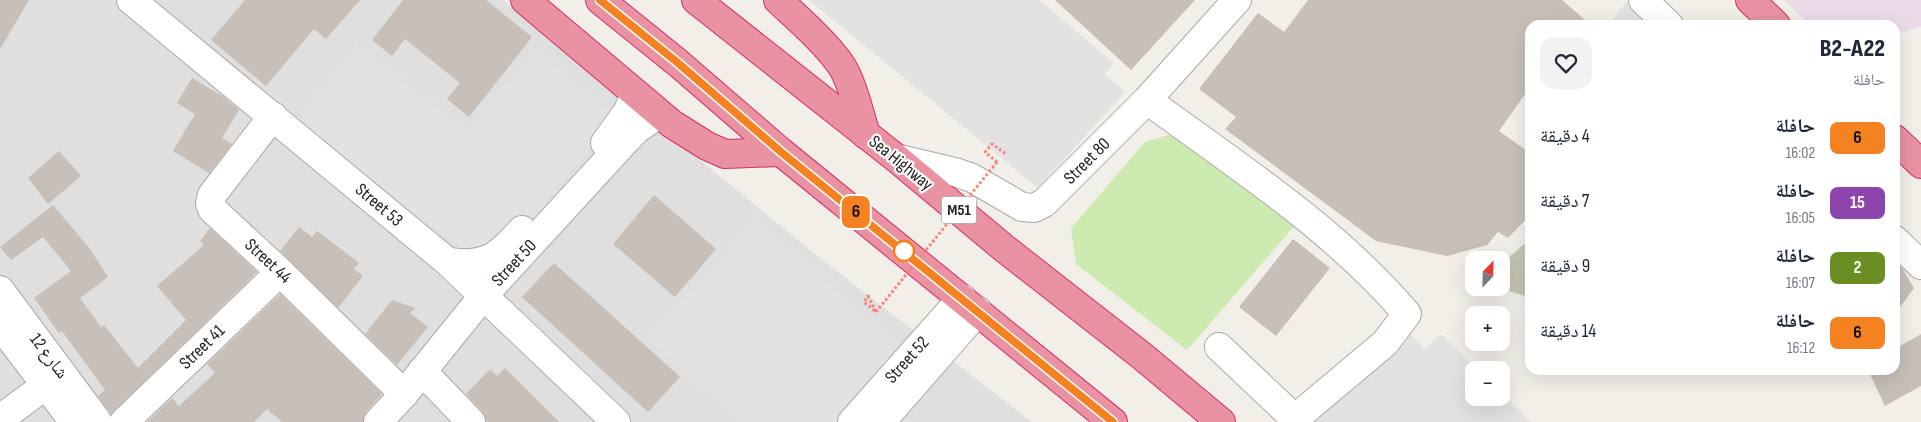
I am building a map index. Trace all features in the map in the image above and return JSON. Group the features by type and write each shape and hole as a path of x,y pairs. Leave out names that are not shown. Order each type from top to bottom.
{"highway":[{"path":"525,0 659,114 694,138 726,154 781,152"},
{"path":"600,0 678,63 781,152 1113,422"},
{"name":"Sea Highway","path":"696,0 896,158 1005,249 1142,356 1221,422"},
{"path":"778,0 842,66 866,135"},
{"path":"1750,0 1771,20"},
{"path":"1900,144 1921,164"}],"street":[{"name":"Street 53","path":"131,0 448,262 616,422"},
{"path":"1643,0 1662,20"},
{"name":"Street 80","path":"896,158 972,178 1022,207 1034,208 1052,196 1147,100 1233,1"},
{"path":"448,262 466,264 484,261 501,252 550,213 618,128 636,93"},
{"path":"1147,100 1301,213 1388,292 1407,314 1385,343 1293,420 1219,347"},
{"name":"Street 50","path":"378,422 404,394 550,213 642,124 659,114"},
{"name":"Street 44","path":"273,116 212,195 210,203 212,209 280,272 404,394"},
{"path":"1900,245 1921,265"},
{"name":"Street 41","path":"124,422 280,272"},
{"name":"شارع 12","path":"0,290 54,380 98,422"},
{"name":"Street 52","path":"852,422 970,305"},
{"name":"Street 52","path":"881,422 970,305"},
{"path":"0,325 54,380 74,422"},
{"path":"422,371 470,422"},
{"path":"0,419 54,380"}],"path":[{"path":"876,312 997,162 985,152 992,144 1006,154"},
{"path":"868,296 872,304 876,312 864,302 868,296"}],"shaded area":[{"path":"0,0 503,0 825,262 1032,422 0,422"},
{"path":"809,0 1039,0 1114,63 1104,74 1125,92 1038,188"},
{"path":"1784,0 1921,0 1921,27 1900,33 1900,20 1805,20"},
{"path":"1626,2 1649,20 1613,20"},
{"path":"356,44 467,129 535,48 620,118 484,266 298,122"},
{"path":"757,217 909,354 848,422 738,422 646,339"},
{"path":"1525,243 1525,296 1510,291 1510,256"},
{"path":"1410,334 1425,349 1441,334 1468,361 1465,361 1465,406 1510,406 1510,402 1531,422 1306,422"}],"green space":[{"path":"1168,135 1186,140 1298,222 1187,350 1076,264 1071,228 1145,142"}],"building":[{"path":"0,0 29,0 0,49"},
{"path":"245,0 360,0 326,39 314,29 266,86 211,40"},
{"path":"403,0 486,0 532,37 469,117 447,99 460,83 405,39 392,56 372,40"},
{"path":"1055,0 1195,0 1131,70"},
{"path":"1308,0 1562,0 1585,20 1525,20 1525,94 1499,131 1525,149 1525,220 1508,238 1498,232 1487,245 1447,256 1376,241 1225,129 1236,117 1199,89 1258,13 1284,32"},
{"path":"192,78 224,97 239,110 222,138 232,144 209,173 173,151 195,114 177,103"},
{"path":"59,151 81,176 48,204 28,178"},
{"path":"654,195 716,249 675,297 613,244"},
{"path":"53,205 90,249 108,277 80,298 101,327 104,325 138,368 186,320 157,286 204,245 200,241 210,228 257,272 111,414 98,396 105,390 62,331 59,333 34,298 71,271 43,237 11,260 0,247"},
{"path":"299,227 312,237 317,231 359,263 354,269 363,276 338,308 280,251"},
{"path":"1293,239 1330,268 1276,336 1239,307"},
{"path":"554,263 680,377 648,412 522,297"},
{"path":"1900,266 1902,268 1914,288 1900,307"},
{"path":"280,294 382,394 366,412 363,422 282,422 267,409 254,422 147,422 172,398 179,406 215,373 207,364"},
{"path":"392,300 415,308 410,313 428,327 397,365 365,334"},
{"path":"1921,334 1921,386 1885,406 1870,375 1900,375 1900,346"},
{"path":"505,368 559,422 487,422 482,411 466,394 490,369 497,376"}],"bus line":[{"name":"6","path":"600,0 678,63 781,152 1113,422"}]}
